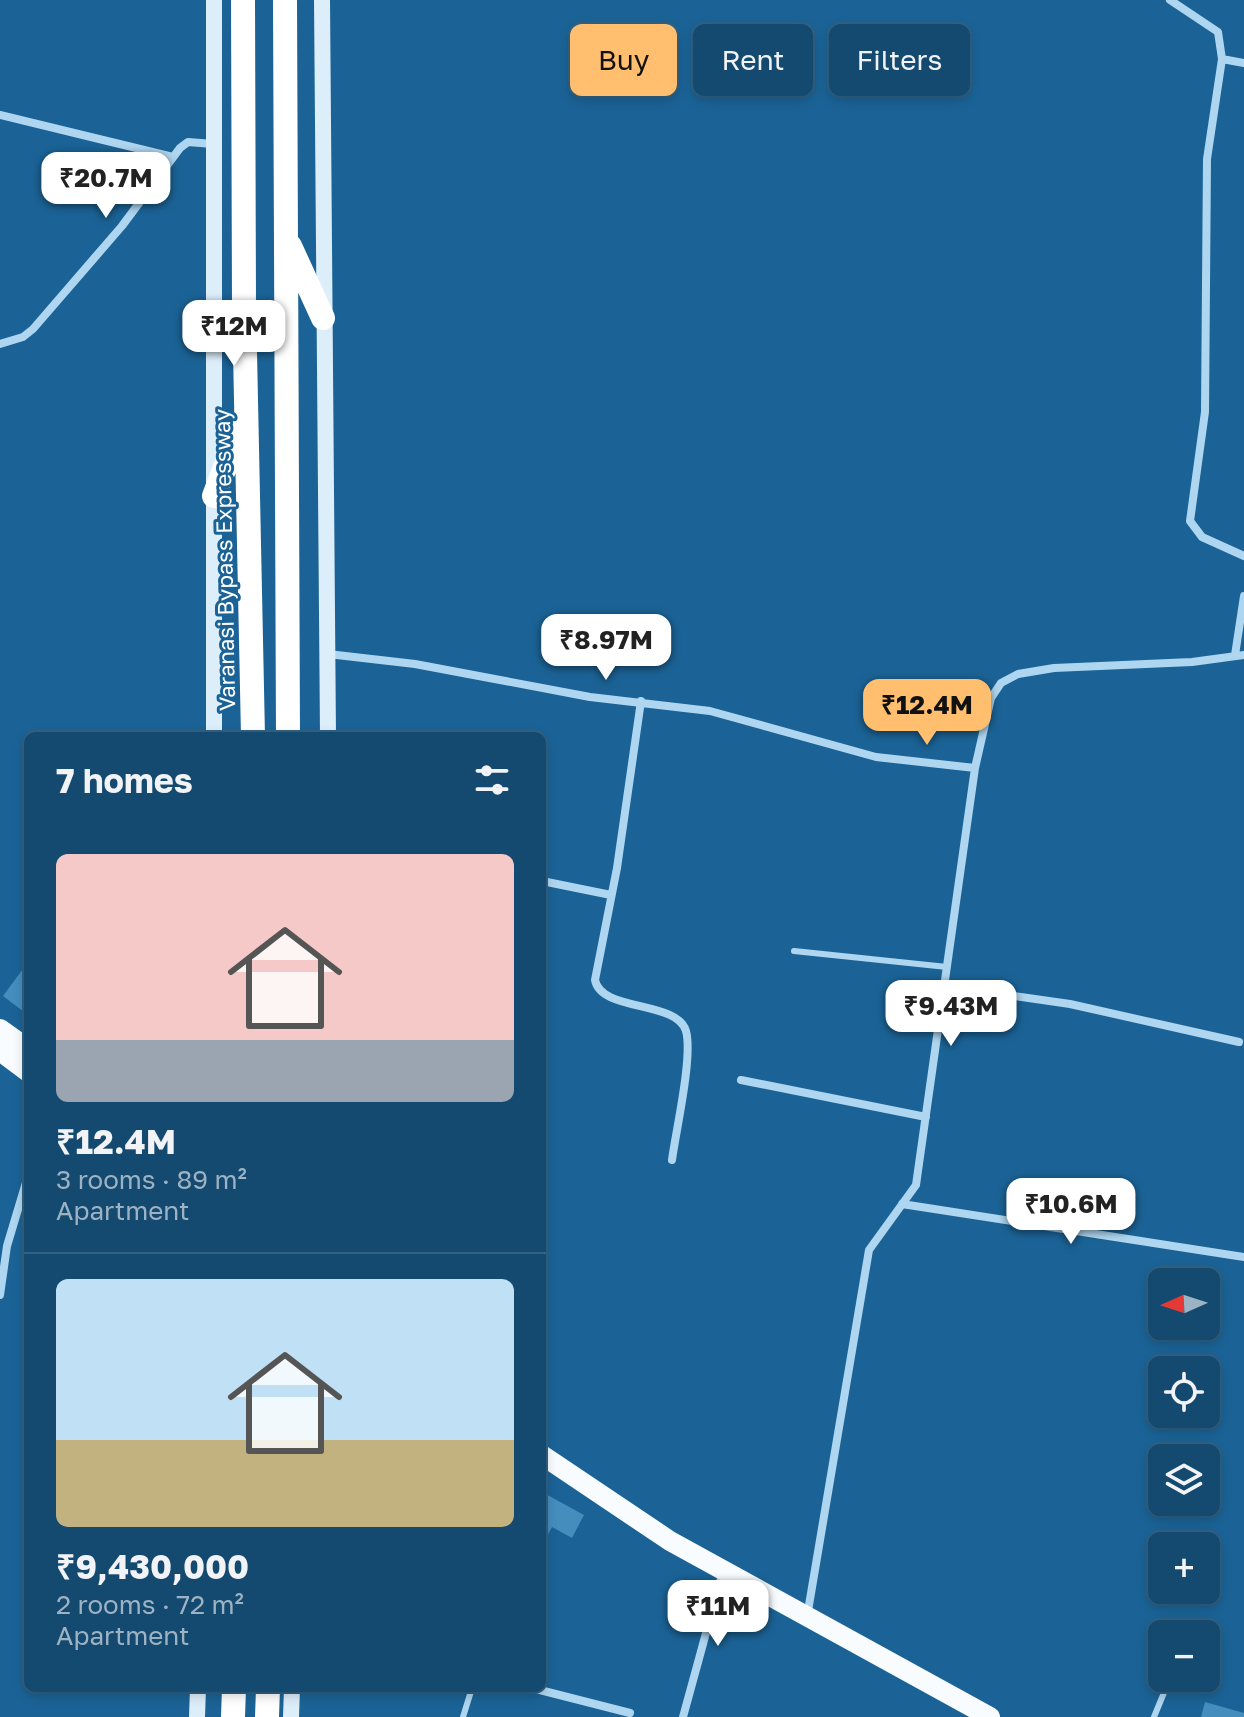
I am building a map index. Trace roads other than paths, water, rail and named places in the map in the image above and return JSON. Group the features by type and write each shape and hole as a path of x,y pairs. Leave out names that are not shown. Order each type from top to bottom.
{"highway":[{"name":"Varanasi Bypass Expressway","path":"243,0 253,732"},
{"path":"285,0 288,732"},
{"path":"286,236 323,318"},
{"path":"214,496 247,407"},
{"path":"233,1717 234,1692"},
{"path":"267,1717 268,1692"}],"main road":[{"path":"0,1029 24,1046"},
{"path":"0,1051 24,1069"},
{"path":"546,1458 613,1504 723,1571 990,1717"}],"street":[{"path":"214,0 214,732"},
{"path":"322,0 328,732"},
{"path":"1170,0 1218,32 1222,59 1207,159 1205,412 1189,512 1194,530 1202,537 1244,556"},
{"path":"1222,59 1244,63"},
{"path":"0,115 173,157"},
{"path":"0,344 23,337 33,329 122,226 173,157 188,142 214,144"},
{"path":"807,1618 869,1250 916,1185 975,768 991,698 1001,683 1018,674 1054,668 1192,662 1239,655 1244,596"},
{"path":"327,654 415,664 590,697 710,711 876,757 975,768"},
{"path":"641,701 596,987 607,996 680,1021 685,1027 687,1049 672,1160"},
{"path":"546,882 611,895"},
{"path":"944,986 1070,1004 1239,1042"},
{"path":"741,1080 926,1117"},
{"path":"0,1295 7,1246 24,1189"},
{"path":"902,1204 1244,1257"},
{"path":"683,1717 723,1571"},
{"path":"197,1717 198,1692"},
{"path":"291,1717 292,1692"},
{"path":"546,1692 630,1713"}],"lane":[{"path":"794,951 947,967"},
{"path":"463,1717 471,1692"},
{"path":"1154,1717 1164,1692"}]}
